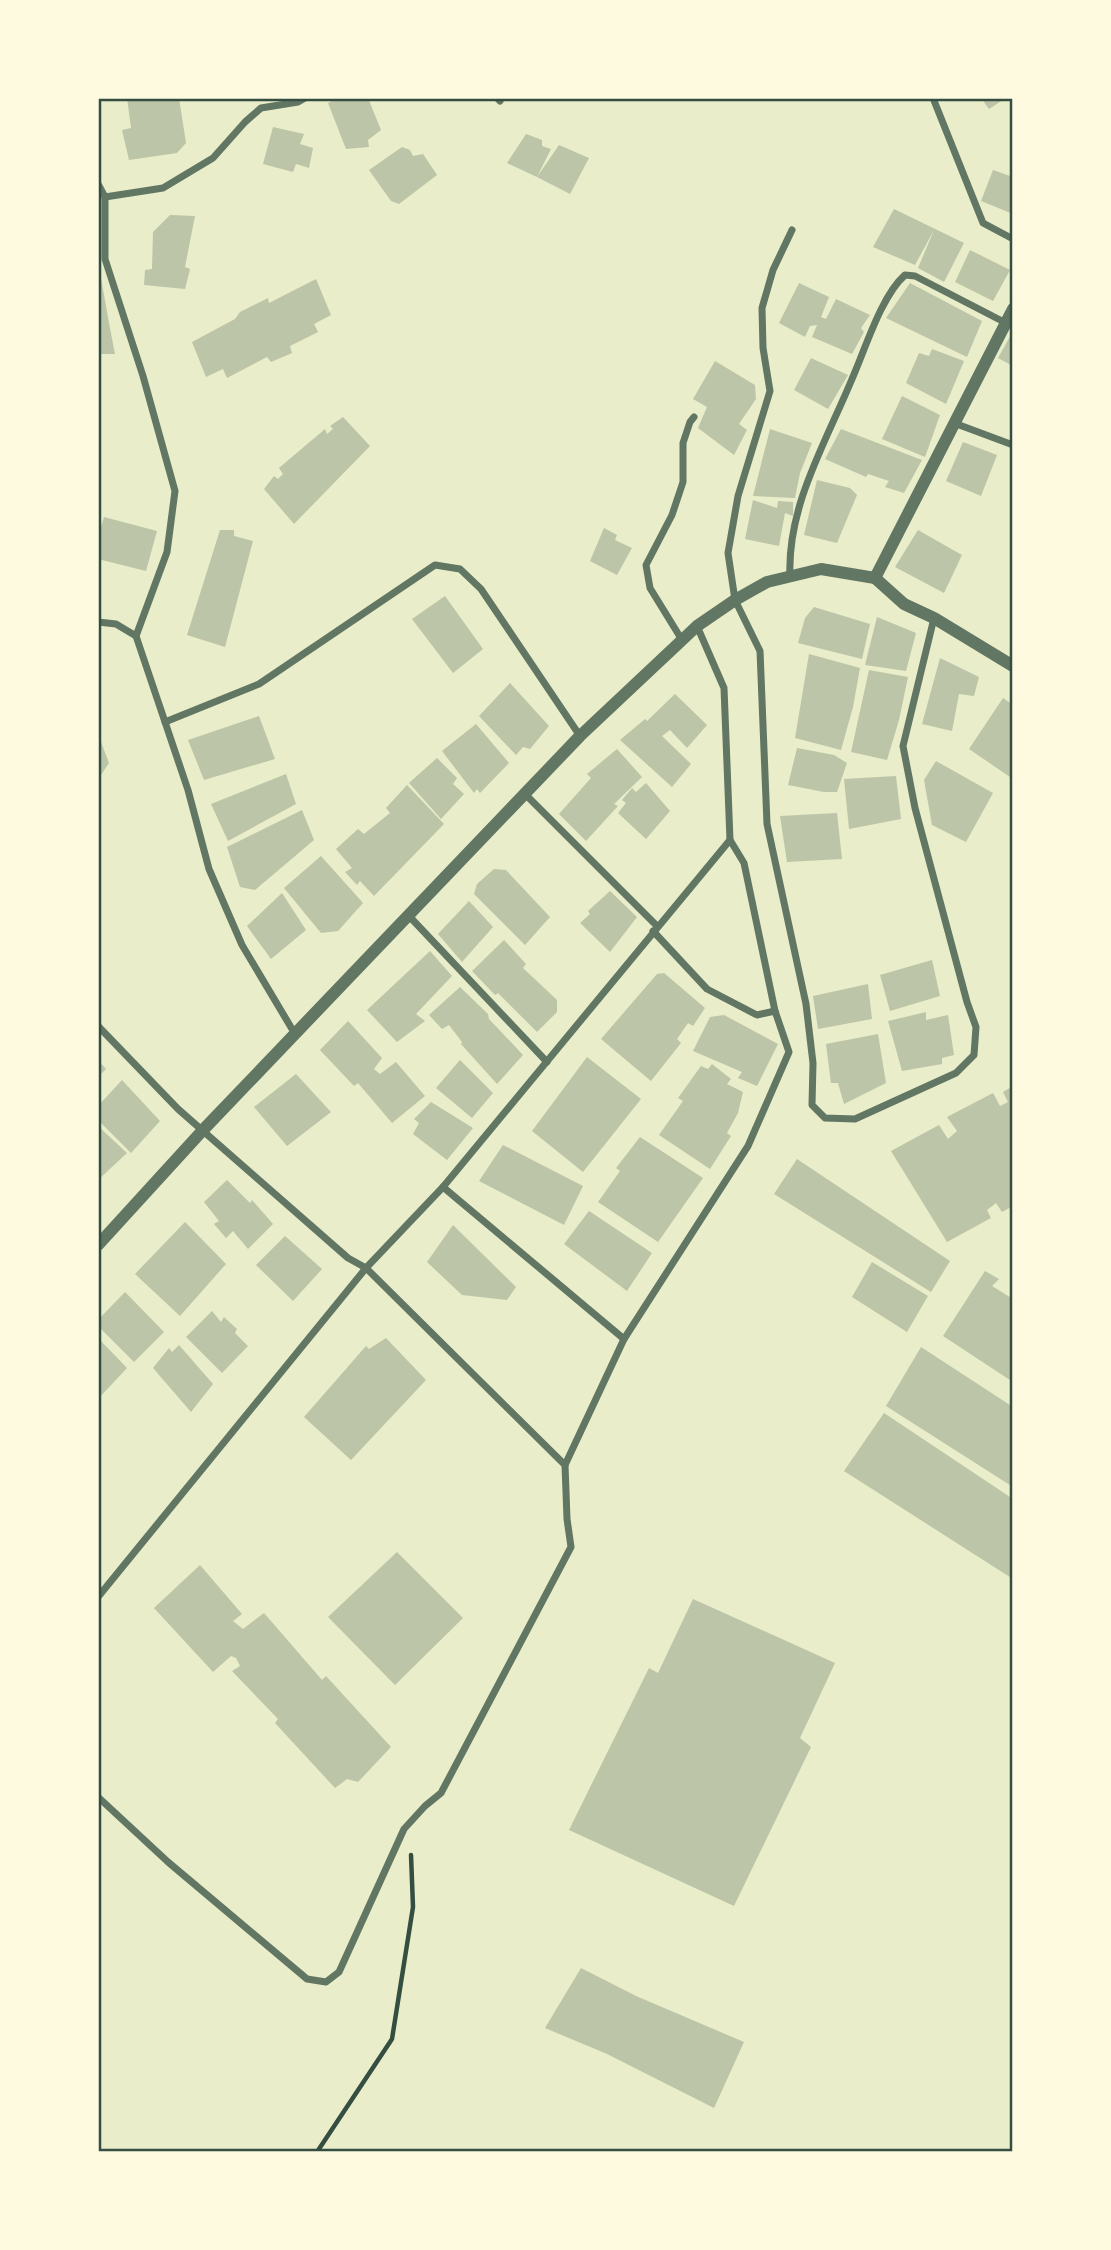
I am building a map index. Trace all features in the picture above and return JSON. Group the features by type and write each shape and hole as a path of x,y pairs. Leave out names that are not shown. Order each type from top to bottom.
{"street":[{"path":"105,197 163,188 213,158 261,107 298,102 305,98"},
{"path":"933,98 983,223 1013,239"},
{"path":"98,184 105,197 102,260 143,376 175,491 167,552 136,636 188,790 209,869 242,945 295,1034"},
{"path":"792,230 773,271 762,308 763,348 770,391 738,496 729,553 735,600 760,651 766,824 806,1004 813,1063 812,1105 825,1118 855,1118 956,1073 974,1055 976,1027 918,821 903,746 933,618"},
{"path":"790,576 789,552 811,469 852,381 873,327 898,282 905,275 915,276 1006,323"},
{"path":"875,578 1013,309"},
{"path":"682,639 650,588 646,565 672,515 683,481 683,443 694,417"},
{"path":"954,423 1013,445"},
{"path":"165,722 259,684 435,565 460,569 481,589 580,736"},
{"path":"98,1245 203,1130 580,736 682,639 735,600 767,582 821,569 875,578 904,604 933,618 1013,666"},
{"path":"98,622 116,624 136,636"},
{"path":"98,1797 168,1862 307,1979 326,1982 339,1972 404,1829 441,1793 571,1547 565,1465 624,1339 748,1146 789,1052 775,1012 744,863 730,840 724,688 697,626"},
{"path":"525,794 655,929 707,989 757,1015 775,1012"},
{"path":"98,1597 366,1268 443,1187 730,840"},
{"path":"409,916 548,1062"},
{"path":"98,1026 178,1109 348,1258 366,1268 565,1465"},
{"path":"443,1187 624,1339"}],"path":[{"path":"317,2152 392,2039 413,1907 410,1823"}],"building":[{"path":"127,98 179,98 186,143 177,153 129,160 122,130 131,128"},
{"path":"338,98 368,98 381,130 368,140 369,147 346,149 328,103"},
{"path":"981,98 1006,98 989,109"},
{"path":"273,127 304,134 300,144 313,148 309,168 296,164 293,172 263,164"},
{"path":"526,134 542,140 542,146 551,149 537,177 507,163"},
{"path":"559,145 589,158 570,194 537,177"},
{"path":"402,147 410,150 413,156 423,154 437,175 399,204 391,201 369,170"},
{"path":"993,170 1013,177 1013,214 981,201"},
{"path":"894,209 964,243 944,282 918,268 934,230 915,265 873,247"},
{"path":"170,215 195,216 185,267 190,269 185,289 144,285 145,270 152,269 153,232"},
{"path":"970,250 1010,270 993,301 955,282"},
{"path":"101,278 115,354 98,354 98,279"},
{"path":"316,279 331,315 314,324 318,332 290,346 292,353 271,362 267,357 227,378 223,369 206,377 192,342 235,319 240,312 268,298 269,303"},
{"path":"799,283 829,297 821,317 826,319 836,299 870,315 861,328 864,332 852,354 812,337 817,325 810,326 805,337 779,323"},
{"path":"910,283 982,321 967,357 886,318"},
{"path":"1013,331 1013,366 998,358"},
{"path":"932,349 964,361 946,404 906,383 919,353 929,356"},
{"path":"811,358 848,375 828,409 794,390"},
{"path":"715,361 755,385 756,399 739,424 747,430 734,455 698,428 707,407 693,399"},
{"path":"902,396 940,415 925,457 882,439"},
{"path":"343,417 370,446 294,524 264,489 274,476 278,479 283,474 279,468 325,429 327,434 333,429 330,426"},
{"path":"770,429 812,443 800,473 795,498 753,496"},
{"path":"841,429 922,460 904,493 885,487 889,481 868,474 866,477 825,459"},
{"path":"963,442 997,455 981,496 946,481"},
{"path":"817,480 850,488 857,495 837,543 804,535"},
{"path":"753,500 777,508 778,501 793,502 793,516 785,513 779,546 745,539"},
{"path":"104,517 157,531 146,571 98,559 98,538"},
{"path":"604,528 617,535 615,540 632,548 617,575 590,561"},
{"path":"220,530 234,530 234,536 253,541 225,647 187,635"},
{"path":"918,530 962,555 944,593 895,567"},
{"path":"445,596 483,649 453,673 412,619"},
{"path":"814,607 870,624 862,659 798,643 805,618"},
{"path":"877,617 916,633 906,671 865,665"},
{"path":"809,654 860,668 841,750 795,738"},
{"path":"940,658 979,677 974,696 959,694 952,731 922,724"},
{"path":"869,670 908,677 887,760 851,752"},
{"path":"510,683 549,726 530,749 523,747 516,755 479,716"},
{"path":"675,694 707,725 687,748 670,730 662,736 691,764 672,787 620,740 645,719 647,721"},
{"path":"1003,698 1013,705 1013,779 969,749"},
{"path":"259,716 275,759 204,780 188,740"},
{"path":"476,724 509,763 480,793 477,789 474,793 442,751"},
{"path":"98,734 109,763 99,778 101,787 98,789"},
{"path":"797,748 834,755 847,763 837,792 788,785"},
{"path":"617,749 642,777 614,804 618,806 586,841 559,814 591,778 587,774"},
{"path":"437,758 457,778 453,784 464,794 441,819 409,783"},
{"path":"936,761 993,793 966,842 932,825 924,780"},
{"path":"286,774 296,804 228,841 211,804"},
{"path":"896,776 901,819 849,829 844,779"},
{"path":"646,783 670,811 646,839 618,813 626,803 622,800 632,788 636,792"},
{"path":"407,785 444,824 374,896 360,881 357,885 345,872 352,868 336,849 358,829 364,834 390,813 386,808"},
{"path":"302,810 314,840 255,890 240,887 227,847"},
{"path":"837,813 842,859 787,862 780,816"},
{"path":"321,856 363,903 338,931 321,933 284,888"},
{"path":"494,869 506,870 550,917 525,945 474,894 477,884"},
{"path":"610,891 637,917 610,952 580,923 590,914 588,911"},
{"path":"282,893 306,930 271,959 247,926"},
{"path":"469,901 493,927 462,962 438,934"},
{"path":"504,940 526,964 523,968 557,1000 557,1012 537,1032 472,971"},
{"path":"430,951 452,976 416,1014 425,1021 397,1042 367,1010"},
{"path":"932,960 940,996 890,1011 880,975"},
{"path":"664,973 705,1008 693,1026 688,1023 677,1039 681,1043 651,1081 601,1039 657,974"},
{"path":"868,984 872,1019 818,1029 813,996"},
{"path":"460,987 488,1014 489,1019 523,1055 497,1084 461,1044 449,1025 442,1029 429,1015"},
{"path":"926,1012 926,1020 948,1015 954,1055 942,1058 942,1064 902,1071 888,1021"},
{"path":"724,1015 778,1044 757,1086 738,1078 742,1072 693,1051 710,1017"},
{"path":"348,1021 382,1058 374,1069 380,1074 396,1062 425,1096 392,1123 358,1083 354,1086 320,1050"},
{"path":"878,1034 886,1083 844,1104 838,1083 831,1083 826,1044"},
{"path":"587,1057 641,1099 583,1172 532,1131"},
{"path":"98,1060 106,1069 98,1077"},
{"path":"460,1060 493,1093 472,1118 436,1088"},
{"path":"712,1064 731,1079 727,1084 743,1092 738,1113 727,1133 731,1136 710,1169 659,1135 683,1101 678,1098 701,1066 708,1069"},
{"path":"296,1074 331,1112 287,1146 254,1107"},
{"path":"122,1080 160,1121 131,1153 98,1120 98,1106"},
{"path":"1013,1086 1013,1206 1002,1212 996,1203 987,1210 991,1218 947,1242 891,1151 939,1125 948,1139 957,1131 947,1117 993,1093 1000,1106 1008,1102 1003,1092"},
{"path":"431,1102 473,1128 447,1160 413,1134 419,1123 414,1119"},
{"path":"98,1126 127,1153 98,1180"},
{"path":"640,1137 703,1178 658,1242 598,1202 620,1171 616,1168"},
{"path":"503,1145 583,1186 564,1225 479,1181"},
{"path":"797,1159 950,1261 931,1292 774,1194"},
{"path":"227,1180 250,1203 252,1200 273,1224 248,1249 233,1231 226,1238 214,1224 219,1221 204,1202"},
{"path":"589,1211 652,1253 627,1291 564,1244"},
{"path":"185,1222 226,1264 180,1316 135,1274"},
{"path":"453,1225 516,1287 507,1300 462,1295 427,1262"},
{"path":"285,1236 322,1269 293,1301 256,1265"},
{"path":"872,1262 928,1296 907,1332 852,1297"},
{"path":"985,1271 999,1279 992,1286 1013,1299 1013,1382 943,1336"},
{"path":"125,1292 164,1332 134,1362 98,1326 98,1320"},
{"path":"212,1311 221,1322 224,1317 237,1329 235,1333 248,1346 222,1373 186,1337"},
{"path":"98,1338 127,1368 98,1399"},
{"path":"386,1338 426,1380 351,1460 304,1417 366,1346 369,1349"},
{"path":"179,1345 213,1384 191,1412 153,1368 169,1348 172,1352"},
{"path":"921,1347 1013,1407 1013,1487 886,1406"},
{"path":"884,1413 1013,1499 1013,1579 844,1471"},
{"path":"397,1552 463,1618 395,1685 328,1617"},
{"path":"200,1565 242,1614 233,1621 243,1629 264,1613 322,1680 326,1676 391,1747 358,1782 347,1779 335,1788 275,1723 278,1719 232,1671 240,1666 236,1658 231,1656 213,1672 154,1608"},
{"path":"693,1599 835,1663 800,1738 811,1747 734,1906 569,1830 649,1668 658,1673"},
{"path":"581,1968 636,1996 744,2042 714,2108 607,2054 545,2028"}]}
